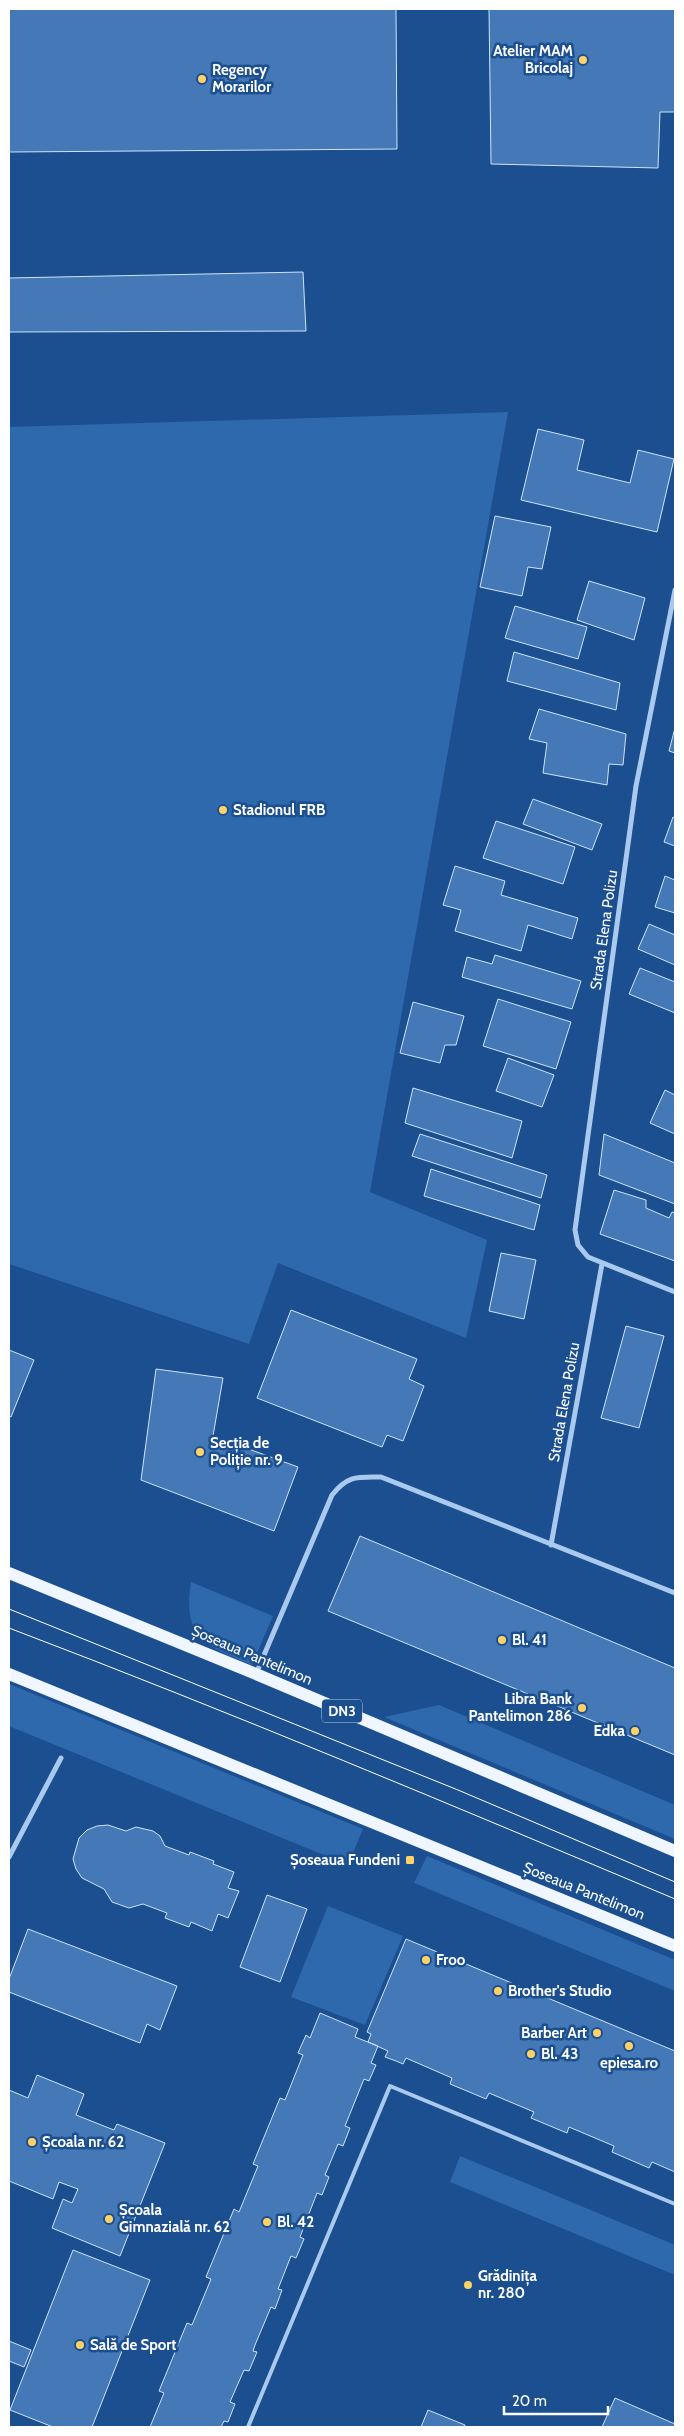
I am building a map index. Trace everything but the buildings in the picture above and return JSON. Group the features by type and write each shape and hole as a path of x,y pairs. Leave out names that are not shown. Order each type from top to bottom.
{"main road":[{"name":"Șoseaua Pantelimon","path":"9,1573 256,1674 675,1851"},
{"name":"Șoseaua Pantelimon","path":"9,1674 675,1946"}],"street":[{"name":"Strada Elena Polizu","path":"675,590 636,786 575,1230 578,1245 588,1257 675,1292"},
{"name":"Strada Elena Polizu","path":"551,1545 602,1264"},
{"path":"256,1674 332,1495 342,1482 357,1477 381,1477 675,1594"},
{"path":"9,1857 61,1758"}],"lane":[{"path":"248,2427 390,2086 675,2204"}],"shaded area":[{"name":"Stadionul FRB","path":"508,412 370,1192 487,1240 466,1338 278,1263 249,1344 9,1264 9,427"},
{"path":"191,1582 273,1616 252,1665 222,1652 201,1638 194,1628 190,1616"},
{"path":"9,1684 363,1829 348,1865 9,1726"},
{"path":"439,1705 675,1805 675,1839 384,1717"},
{"path":"427,1856 675,1960 675,1991 414,1883"},
{"path":"328,1906 403,1936 365,2025 291,1997"},
{"path":"460,2156 675,2245 675,2275 450,2182"}],"tram line":[{"path":"9,1609 458,1790 675,1882"},
{"path":"9,1628 260,1727 675,1899"}],"place":[{"name":"Atelier MAM Bricolaj","path":"583,60"},
{"name":"Regency Morarilor","path":"202,79"},
{"name":"Stadionul FRB","path":"223,810"},
{"name":"Secția de Poliție nr. 9","path":"200,1452"},
{"name":"Bl. 41","path":"502,1640"},
{"name":"Libra Bank Pantelimon 286","path":"582,1708"},
{"name":"Edka","path":"635,1731"},
{"name":"Șoseaua Fundeni","path":"410,1860"},
{"name":"Froo","path":"426,1960"},
{"name":"Brother's Studio","path":"498,1991"},
{"name":"Barber Art","path":"597,2033"},
{"name":"epiesa.ro","path":"629,2046"},
{"name":"Bl. 43","path":"531,2054"},
{"name":"Școala nr. 62","path":"32,2142"},
{"name":"Școala Gimnazială nr. 62","path":"109,2219"},
{"name":"Bl. 42","path":"267,2222"},
{"name":"Grădinița nr. 280","path":"468,2285"},
{"name":"Sală de Sport","path":"80,2345"}]}
